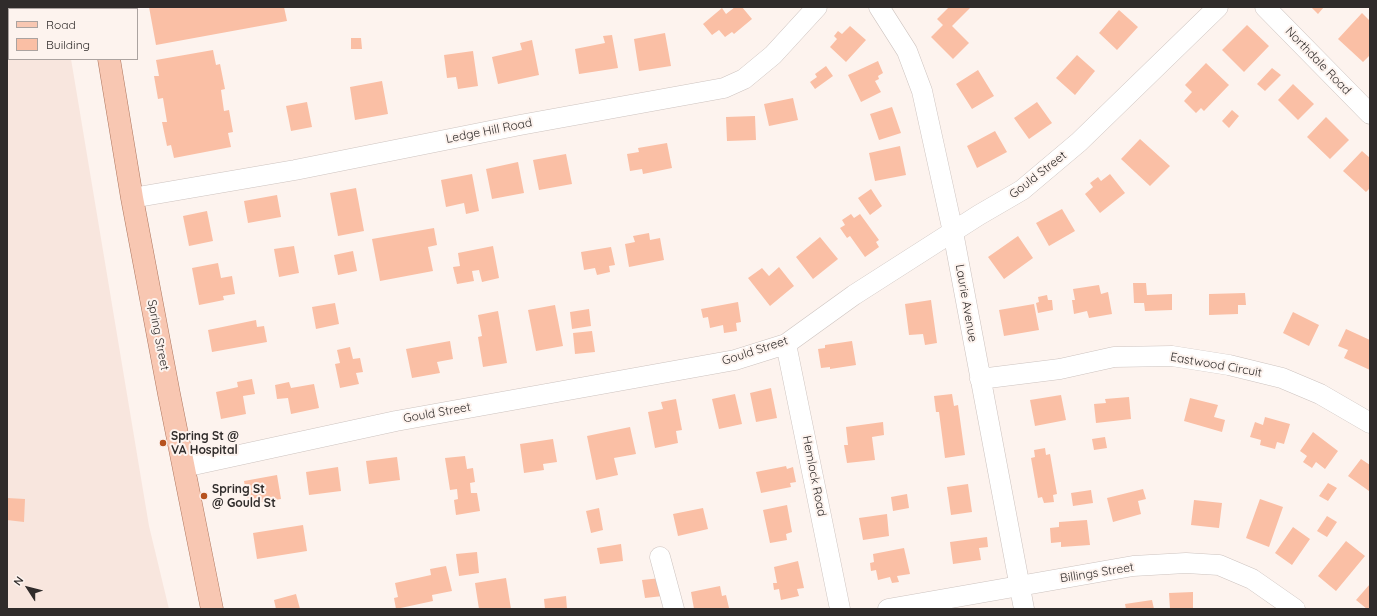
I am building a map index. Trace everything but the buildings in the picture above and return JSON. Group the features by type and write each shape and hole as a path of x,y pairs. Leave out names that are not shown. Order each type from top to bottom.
{"main road":[{"name":"Spring Street","path":"109,60 132,198 212,609"}],"street":[{"name":"Ledge Hill Road","path":"132,198 295,170 520,125 724,88 744,79 773,55 817,7"},
{"name":"Laurie Avenue","path":"878,7 907,51 922,91 953,232 1024,609"},
{"name":"Gould Street","path":"184,467 396,421 735,360 786,344 854,294 1028,185 1079,142 1218,7"},
{"name":"Northdale Road","path":"1265,7 1370,114"},
{"name":"Hemlock Road","path":"786,344 840,609"},
{"name":"Eastwood Circuit","path":"980,379 1060,369 1114,357 1172,356 1229,365 1282,378 1320,394 1370,423"},
{"path":"660,557 674,609"},
{"name":"Billings Street","path":"888,609 1133,566 1186,563 1219,565 1252,579 1295,609"}],"shaded area":[{"path":"7,7 63,7 8,8 8,60 71,60 149,526 169,609 7,609"}],"place":[{"name":"Spring St @ VA Hospital","path":"163,443"},
{"name":"Spring St @ Gould St","path":"204,496"}]}
